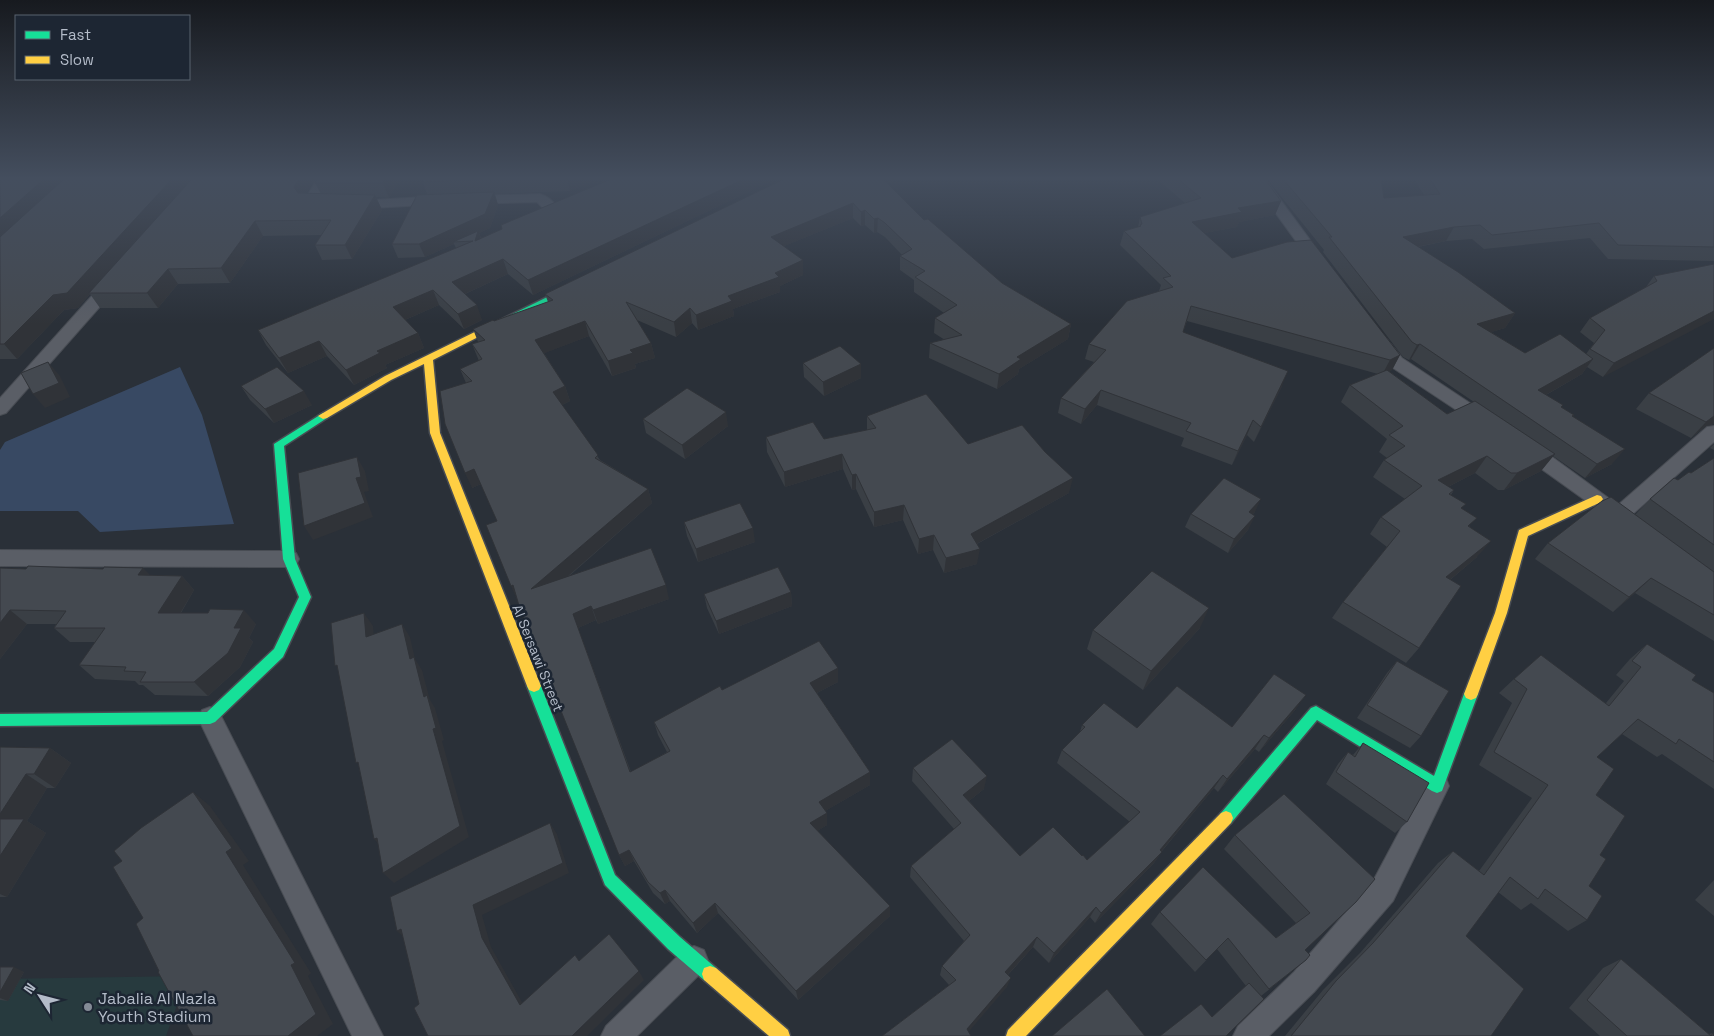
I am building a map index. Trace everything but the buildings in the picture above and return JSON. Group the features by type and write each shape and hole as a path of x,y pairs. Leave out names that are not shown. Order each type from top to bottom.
{"street":[{"path":"1294,227 1330,276"},
{"path":"0,409 125,268"},
{"path":"0,720 210,718 279,653 305,597 290,559 279,444 313,420 428,358 589,279"},
{"path":"1372,331 1396,362 1505,435 1635,527"},
{"name":"Al Sersawi Street","path":"428,358 435,433 610,880 684,951 782,1036"},
{"path":"1619,515 1714,432"},
{"path":"1248,1036 1304,982 1383,891 1437,786 1501,613 1523,533 1597,499"},
{"path":"0,558 290,559"},
{"path":"1014,1036 1233,811 1316,712 1437,786"},
{"path":"210,718 368,1036"},
{"path":"616,1036 684,951"}],"green space":[{"name":"Jabalia Al Nazla Youth Stadium","path":"187,976 166,1036 0,1036 0,979"}],"water":[{"path":"180,367 202,415 234,524 100,532 78,511 0,511 0,450 5,442"}],"traffic: fast":[{"path":"487,329 580,284"},
{"path":"0,720 210,718 279,653 305,597 289,559 279,444 323,416"},
{"path":"534,686 610,880 674,943 710,974"},
{"path":"1226,818 1316,712 1437,786 1471,694"}],"traffic: slow":[{"path":"323,416 388,378 487,329"},
{"path":"428,358 435,433 534,686"},
{"path":"1471,694 1501,613 1523,533 1597,499"},
{"path":"1014,1036 1226,818"},
{"path":"710,974 782,1036"}],"place":[{"name":"Jabalia Al Nazla Youth Stadium","path":"88,1007"}]}
